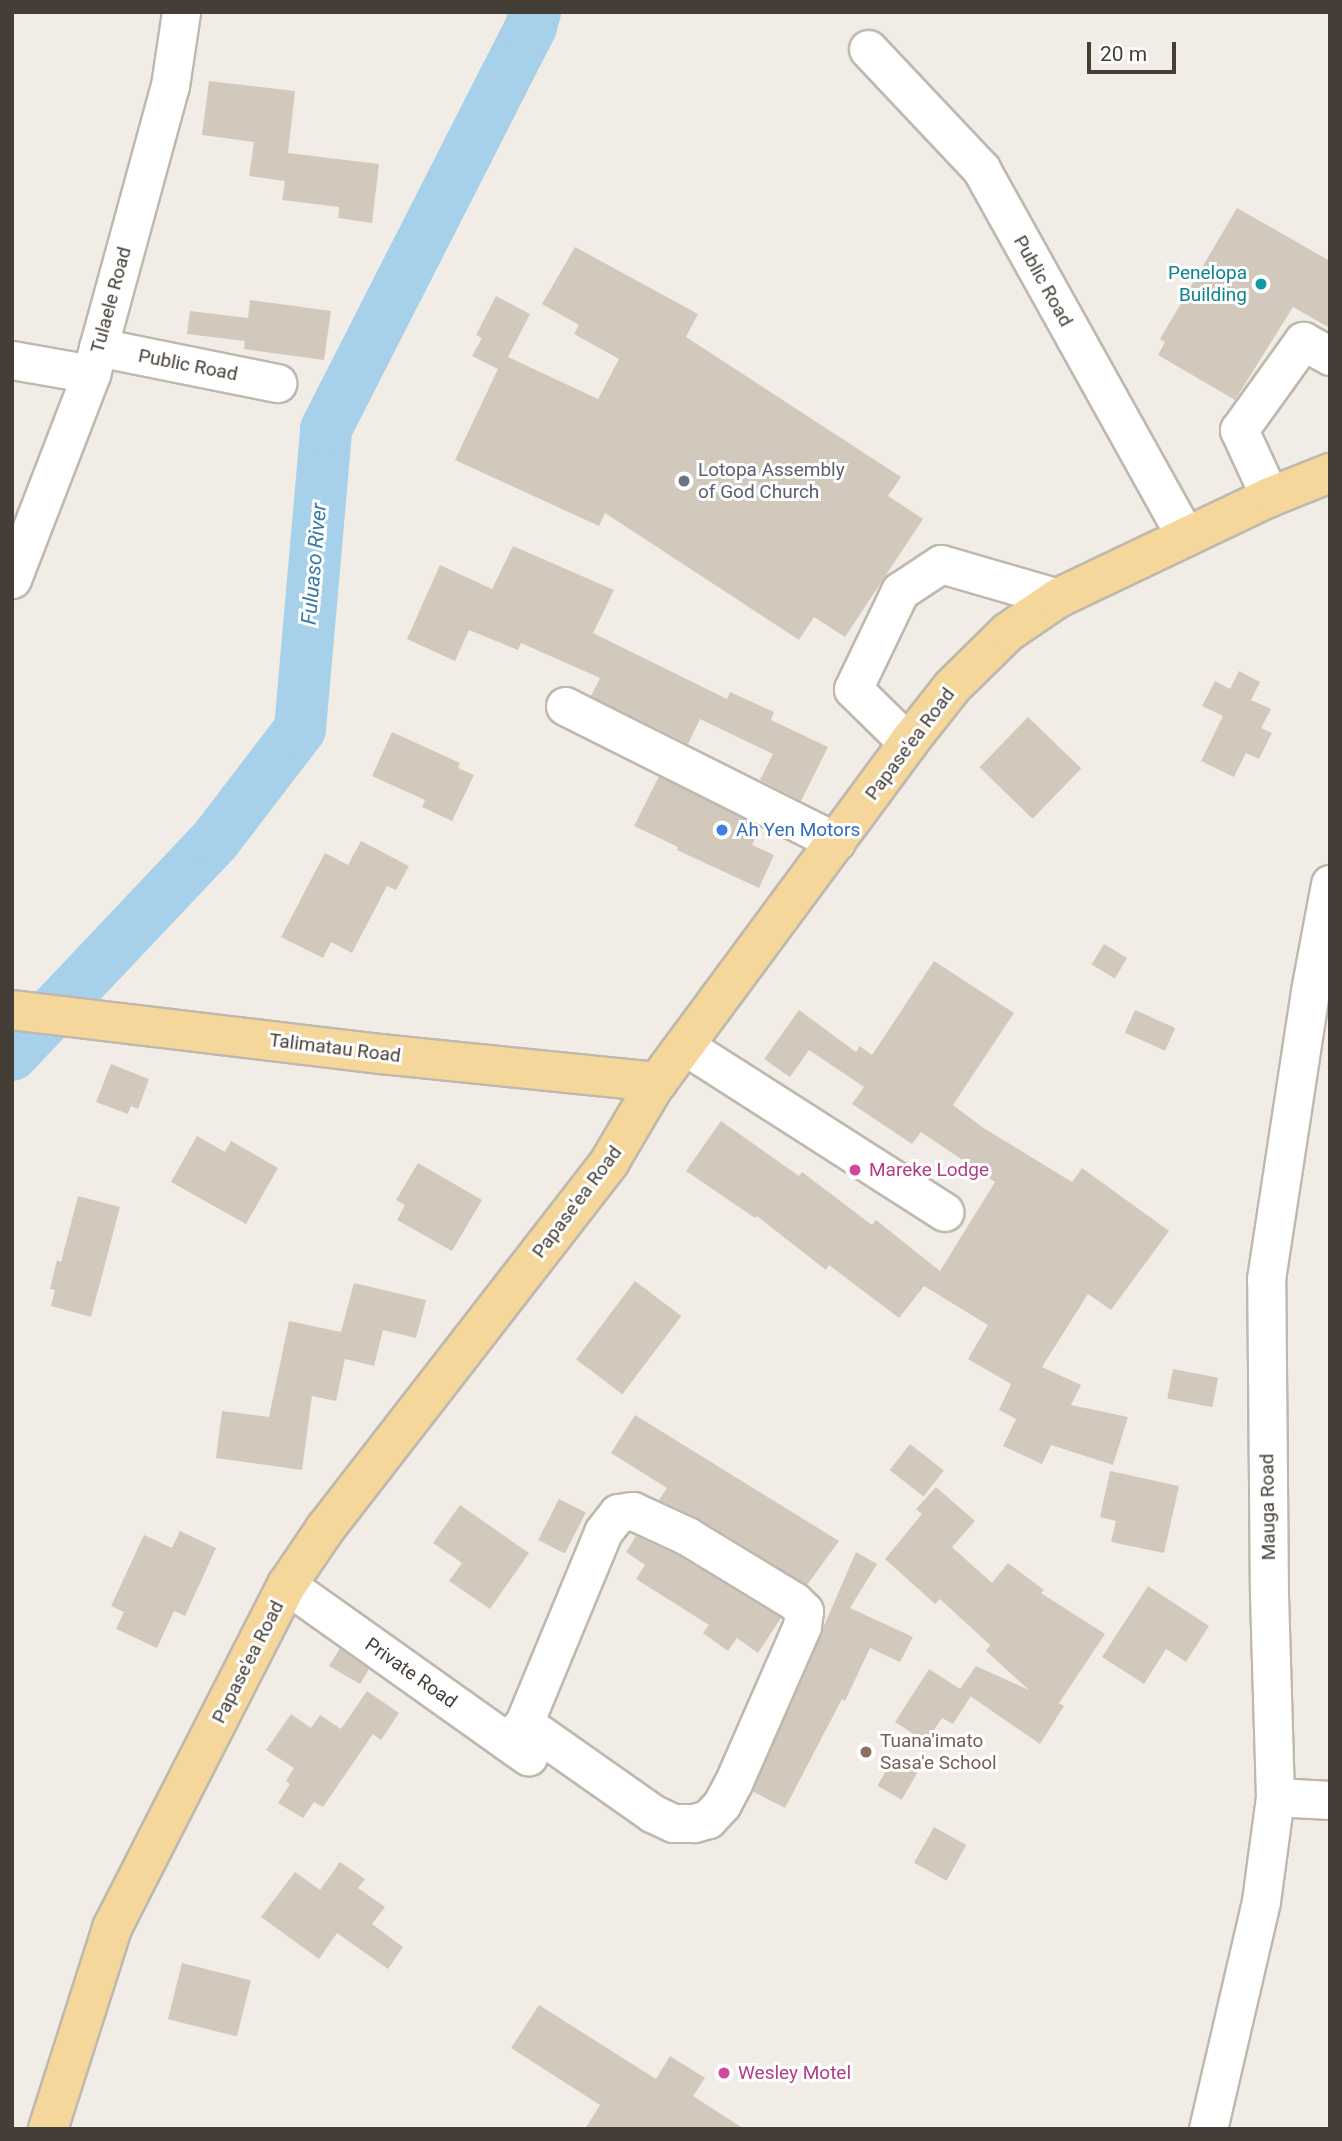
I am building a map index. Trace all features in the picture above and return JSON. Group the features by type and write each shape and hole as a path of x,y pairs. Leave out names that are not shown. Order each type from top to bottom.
{"main road":[{"name":"Papase'ea Road","path":"48,2129 113,1928 287,1585 325,1528 610,1161 658,1082 908,743 952,687 1008,632 1058,598 1270,497 1330,473"},
{"name":"Talimatau Road","path":"12,1010 381,1054 658,1082"}],"street":[{"name":"Tulaele Road","path":"12,579 95,360 170,86 181,12"},
{"name":"Public Road","path":"868,49 981,169 1186,537"},
{"path":"1270,497 1239,430 1303,341 1330,356"},
{"name":"Public Road","path":"12,360 95,360 278,383"},
{"path":"908,743 853,689 900,591 941,564 1058,598"},
{"path":"565,706 836,842"},
{"name":"Mauga Road","path":"1208,2129 1261,1901 1275,1797 1269,1597 1266,1279 1320,992 1330,884"},
{"path":"685,1046 945,1212"},
{"name":"Private Road","path":"287,1585 522,1742 673,1823 694,1823 708,1819 722,1804 802,1626 804,1611 794,1601 687,1536 633,1511 618,1513 603,1532 522,1742"},
{"path":"1275,1797 1330,1801"}],"building":[{"path":"209,81 295,91 288,153 379,164 372,223 338,218 339,207 282,200 285,181 249,176 254,142 202,135"},
{"name":"Penelopa Building","path":"1237,208 1330,261 1330,328 1293,307 1235,400 1158,355 1165,342 1160,339"},
{"path":"575,247 698,314 686,337 901,477 888,496 923,519 845,637 814,617 799,640 605,513 599,526 455,460 498,369 472,356 482,338 476,335 496,296 530,314 508,357 598,399 619,359 574,334 579,325 542,304"},
{"path":"250,300 331,311 324,360 244,349 245,341 187,334 190,311 248,318"},
{"path":"513,546 614,590 593,633 727,699 730,692 774,712 771,720 828,747 801,801 760,780 773,754 700,719 688,744 591,696 600,678 521,643 518,650 469,630 455,661 407,639 440,565 492,589"},
{"path":"1239,671 1260,682 1251,700 1271,709 1261,728 1272,733 1259,759 1246,753 1234,777 1201,761 1223,716 1202,706 1215,681 1230,689"},
{"path":"1028,717 1081,768 1033,819 979,767"},
{"path":"392,732 460,763 458,768 474,775 452,821 422,807 425,800 372,776"},
{"name":"Ah Yen Motors","path":"659,776 760,827 752,845 774,855 759,888 677,850 678,847 634,826"},
{"path":"361,841 409,866 396,890 387,886 352,953 331,942 323,958 281,937 325,853 348,865"},
{"path":"1104,944 1127,958 1115,978 1092,965"},
{"path":"934,961 1014,1013 953,1105 982,1127 1072,1182 1082,1168 1169,1231 1111,1310 1088,1294 1042,1367 1081,1385 1071,1405 1128,1417 1113,1465 1051,1445 1042,1464 1003,1446 1016,1419 999,1410 1011,1384 968,1359 988,1325 924,1286 899,1318 829,1265 826,1270 757,1216 755,1218 686,1171 721,1121 799,1176 802,1172 872,1225 876,1220 940,1271 995,1182 921,1132 912,1144 852,1104 864,1087 809,1050 790,1077 764,1059 799,1010 856,1052 860,1046 872,1055"},
{"path":"1135,1010 1175,1028 1165,1051 1125,1033"},
{"path":"111,1064 149,1079 138,1109 131,1106 128,1114 96,1102"},
{"path":"197,1136 225,1152 231,1141 278,1168 246,1224 171,1182"},
{"path":"418,1163 482,1200 452,1251 397,1220 405,1205 396,1200"},
{"path":"78,1196 120,1207 91,1317 51,1306 55,1290 50,1289 57,1260 61,1262"},
{"path":"635,1281 681,1316 622,1394 576,1359"},
{"path":"354,1283 426,1300 416,1338 383,1330 374,1366 345,1359 336,1401 312,1396 302,1470 216,1458 222,1411 269,1417 289,1321 341,1332"},
{"path":"1173,1369 1218,1378 1212,1407 1167,1398"},
{"path":"635,1415 839,1541 807,1585 698,1518 659,1500 667,1488 611,1453"},
{"path":"910,1444 944,1470 924,1496 890,1470"},
{"path":"1110,1471 1179,1486 1164,1553 1111,1542 1116,1521 1100,1517"},
{"path":"936,1487 975,1521 952,1547 992,1583 1008,1563 1044,1590 1041,1593 1105,1634 1059,1703 1064,1706 1040,1744 960,1689 976,1666 1029,1690 986,1651 990,1645 940,1599 935,1604 885,1559 922,1514 916,1509"},
{"path":"559,1499 586,1513 565,1554 538,1540"},
{"path":"460,1505 529,1553 490,1609 449,1581 462,1563 433,1543"},
{"path":"180,1531 216,1548 185,1616 174,1611 157,1648 116,1629 124,1612 111,1606 144,1535 172,1548"},
{"path":"636,1536 677,1555 781,1618 758,1653 737,1638 728,1651 703,1633 709,1625 636,1579 645,1565 626,1552"},
{"path":"856,1552 877,1564 850,1608 913,1637 900,1662 870,1648 845,1701 842,1699 785,1808 752,1791"},
{"path":"1148,1586 1209,1626 1186,1662 1166,1649 1144,1684 1102,1657"},
{"path":"340,1648 369,1669 360,1684 329,1666"},
{"path":"929,1669 971,1696 953,1724 942,1718 926,1742 895,1722"},
{"path":"367,1691 399,1713 381,1740 373,1734 323,1807 314,1802 303,1818 278,1803 290,1784 286,1781 294,1768 266,1750 291,1714 311,1728 320,1715 341,1729"},
{"path":"893,1759 917,1773 902,1800 878,1786"},
{"path":"934,1827 966,1845 946,1881 914,1863"},
{"path":"340,1862 365,1879 358,1888 385,1907 372,1924 403,1947 388,1969 337,1933 319,1959 261,1917 295,1872 320,1890"},
{"path":"182,1963 251,1980 237,2036 168,2019"},
{"path":"539,2005 656,2079 670,2056 705,2078 693,2096 744,2129 585,2129 600,2105 511,2048"}],"waterway":[{"name":"Fuluaso River","path":"12,1055 216,839 300,729 326,429 531,26 535,12"}],"place":[{"name":"Penelopa Building","path":"1261,284"},
{"name":"Lotopa Assembly of God Church","path":"684,481"},
{"name":"Ah Yen Motors","path":"722,830"},
{"name":"Mareke Lodge","path":"855,1170"},
{"name":"Tuana'imato Sasa'e School","path":"866,1752"},
{"name":"Wesley Motel","path":"724,2073"}]}
